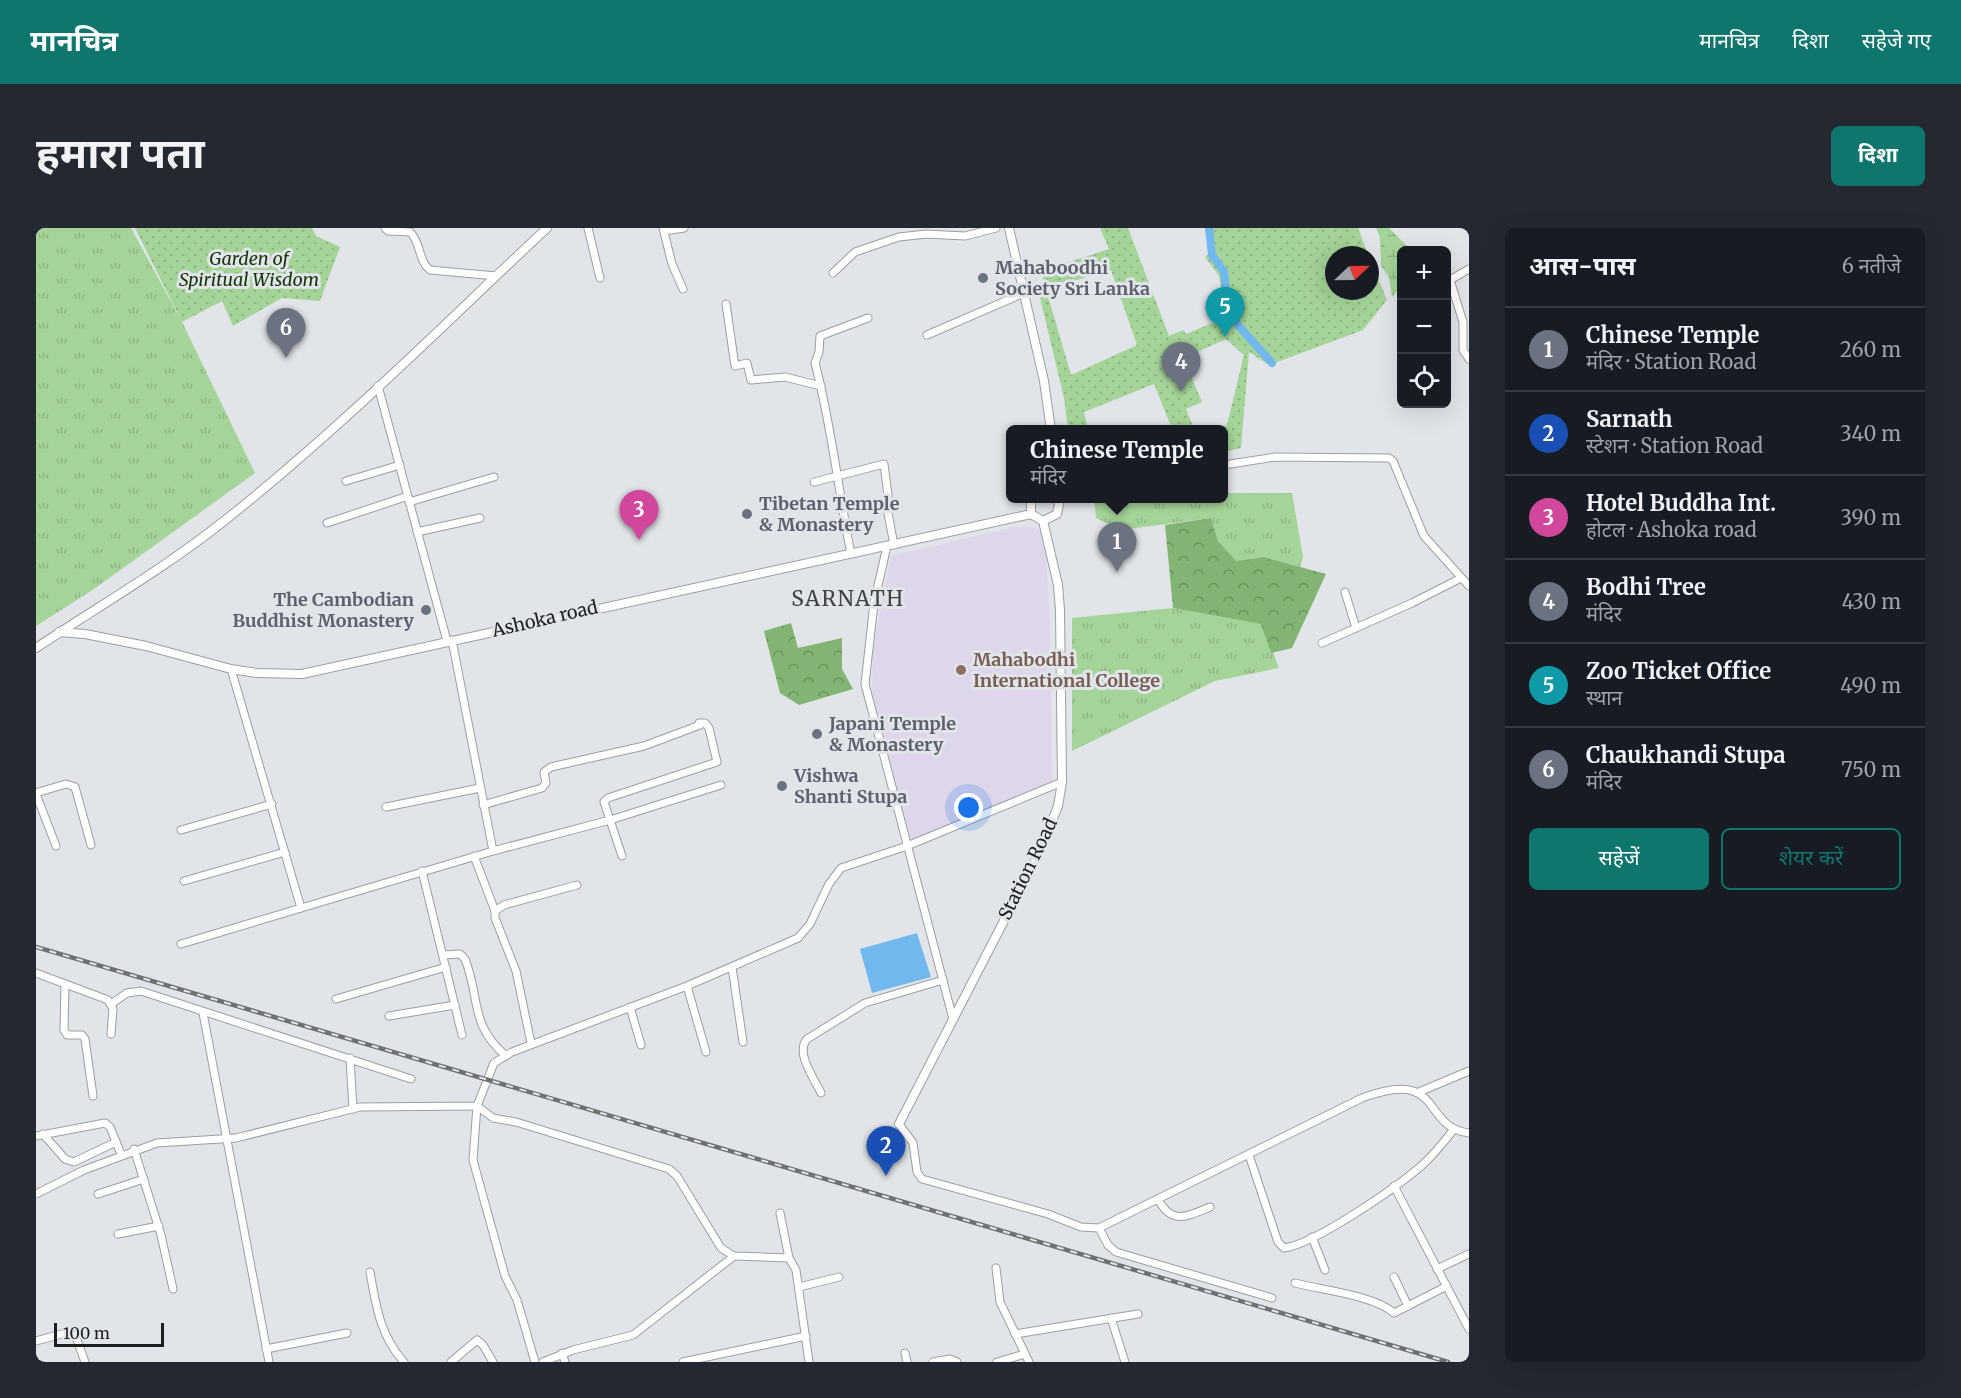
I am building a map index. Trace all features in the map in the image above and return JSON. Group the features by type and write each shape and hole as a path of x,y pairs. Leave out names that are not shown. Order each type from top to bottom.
{"street":[{"path":"385,228 388,231 410,232 415,237 422,261 430,270 496,276"},
{"path":"36,648 131,588 223,522 378,386 547,228"},
{"path":"588,228 600,278"},
{"path":"683,288 672,264 664,230 684,228"},
{"path":"833,273 855,252 899,237 926,234 965,236 996,228"},
{"path":"1009,228 1044,381 1050,425"},
{"path":"1469,269 1450,280 1463,322 1463,350 1469,359"},
{"path":"927,335 1024,293"},
{"path":"726,304 735,366 747,363 751,380 784,377 821,386"},
{"path":"851,554 815,363 819,352 820,336 868,318"},
{"path":"378,386 449,641 493,851"},
{"path":"1228,464 1275,457 1389,458 1393,460 1424,536 1469,586"},
{"path":"814,482 884,464 889,503 887,508 890,545 874,603 865,684 953,1019"},
{"path":"346,482 400,465"},
{"path":"327,523 494,477"},
{"path":"1031,503 1031,513 1043,521 1057,514 1058,503"},
{"name":"Ashoka road","path":"59,632 85,634 146,646 231,669 257,673 302,674 1031,513"},
{"path":"417,532 480,518"},
{"name":"Station Road","path":"899,1124 1040,851 1058,806 1062,782 1060,610 1058,585 1043,521"},
{"path":"1322,643 1461,578"},
{"path":"1345,592 1356,628"},
{"path":"231,669 301,908"},
{"path":"483,805 542,788 546,783 544,772 551,767 644,746 705,723 709,728 717,762 609,798 604,802 622,856"},
{"path":"535,1362 517,1300 505,1276 473,1160 477,1106 494,1063 531,1043 687,986 789,943 805,931 829,884 841,868 907,846 1062,782"},
{"path":"56,846 36,793 66,784 75,787 91,845"},
{"path":"181,944 422,871 610,820 720,785"},
{"path":"386,807 480,788"},
{"path":"181,830 272,804"},
{"path":"184,881 285,852"},
{"path":"474,856 516,971 531,1043"},
{"path":"422,871 462,1035"},
{"path":"495,911 504,905 577,885"},
{"path":"442,955 460,954 465,959 480,1024 487,1038 506,1056"},
{"path":"336,999 446,967"},
{"path":"732,967 743,1042"},
{"path":"36,974 108,1000 111,1004 111,1034"},
{"path":"821,1093 802,1054 802,1046 807,1039 865,1003 942,980"},
{"path":"65,984 64,1030 68,1035 82,1035 85,1039 93,1096"},
{"path":"687,986 706,1053"},
{"path":"111,1004 127,993 141,991 411,1079"},
{"path":"389,1016 455,1005"},
{"path":"630,1008 641,1045"},
{"path":"203,1013 269,1362"},
{"path":"350,1058 353,1109"},
{"path":"899,1124 913,1143 917,1172 922,1179 1048,1214 1080,1227 1099,1228 1369,1095 1392,1088 1419,1092 1469,1071"},
{"path":"1419,1092 1454,1129 1469,1132"},
{"path":"36,1194 121,1154 165,1142 226,1139 373,1106 477,1106 493,1118 516,1122 674,1172 721,1248 735,1256 789,1258"},
{"path":"40,1135 101,1122 108,1124 121,1154"},
{"path":"1249,1155 1280,1246 1289,1247 1312,1237 1394,1186 1427,1160 1454,1129"},
{"path":"40,1135 65,1159 74,1162 116,1142"},
{"path":"134,1149 159,1226 173,1289"},
{"path":"98,1194 144,1179"},
{"path":"1394,1186 1469,1329"},
{"path":"1158,1199 1167,1213 1176,1217 1210,1207"},
{"path":"780,1213 789,1258 796,1270 809,1362"},
{"path":"118,1234 159,1226"},
{"path":"1099,1228 1108,1245 1116,1252 1272,1298"},
{"path":"1312,1237 1325,1270"},
{"path":"1437,1269 1469,1254"},
{"path":"543,1362 562,1353 633,1335 735,1256"},
{"path":"996,1268 1000,1302 1029,1362"},
{"path":"370,1272 382,1329 393,1351 404,1362"},
{"path":"799,1287 839,1278"},
{"path":"1394,1278 1408,1306"},
{"path":"1295,1283 1388,1307 1394,1313 1447,1286"},
{"path":"1015,1334 1138,1314"},
{"path":"1111,1318 1125,1362"},
{"path":"36,1341 69,1332 76,1337 86,1362"},
{"path":"266,1349 347,1334"},
{"path":"683,1362 806,1336"},
{"path":"450,1362 477,1340 483,1345 493,1362"},
{"path":"562,1353 565,1362"},
{"path":"905,1353 907,1362"},
{"path":"997,1362 1025,1354"},
{"path":"933,1362 950,1359 957,1362"}],"shaded area":[{"name":"Mahabodhi International College","path":"1014,527 1032,527 1040,530 1045,537 1050,627 1052,783 914,839 908,838 872,692 873,647 891,556"}],"green space":[{"path":"36,228 131,228 182,322 255,473 94,589 36,626"},
{"name":"Garden of Spiritual Wisdom","path":"135,228 312,228 316,236 340,247 320,301 282,298 233,326 222,301 182,322"},
{"path":"1100,228 1128,228 1169,336 1183,330 1186,334 1229,316 1232,310 1223,299 1219,276 1205,257 1214,247 1210,228 1358,228 1365,246 1325,246 1325,300 1379,300 1379,281 1387,300 1363,330 1269,365 1249,352 1241,448 1228,451 1227,425 1244,355 1226,339 1195,353 1197,362 1187,367 1202,402 1186,409 1192,425 1170,425 1154,384 1084,412 1087,425 1067,425 1064,398 1038,289 1044,282 1041,271 1109,249","holes":["1111,270 1137,345 1071,375 1046,289"]},
{"path":"1376,228 1389,228 1407,246 1397,246 1397,291 1392,297 1389,277 1381,266 1380,238"},
{"path":"1228,493 1292,493 1303,557 1300,567 1264,557 1236,561 1218,541 1211,518 1121,530 1096,518 1094,503 1228,503"},
{"path":"1211,518 1218,541 1236,561 1264,557 1326,574 1292,648 1271,653 1261,624 1173,608 1165,525"},
{"path":"1173,608 1262,624 1279,668 1215,681 1072,751 1072,618"},
{"path":"791,623 798,648 842,638 842,669 853,689 799,705 780,693 764,631"}],"water":[{"path":"917,933 931,977 872,993 860,949"}],"waterway":[{"path":"1209,228 1212,255 1224,272 1227,298 1236,308 1236,323 1272,363"}],"railway":[{"path":"36,947 1448,1362"}],"place":[{"name":"Mahaboodhi Society Sri Lanka","path":"983,278"},
{"name":"Zoo Ticket Office","path":"1225,337"},
{"name":"Chaukhandi Stupa","path":"286,358"},
{"name":"Bodhi Tree","path":"1181,392"},
{"name":"Tibetan Temple & Monastery","path":"747,514"},
{"name":"Hotel Buddha Int.","path":"639,540"},
{"name":"Chinese Temple","path":"1117,572"},
{"name":"The Cambodian Buddhist Monastery","path":"426,610"},
{"name":"Mahabodhi International College","path":"961,670"},
{"name":"Japani Temple & Monastery","path":"817,734"},
{"name":"Vishwa Shanti Stupa","path":"782,786"},
{"name":"Sarnath","path":"886,1176"}],"district":[{"name":"SARNATH","path":"848,599"}]}
